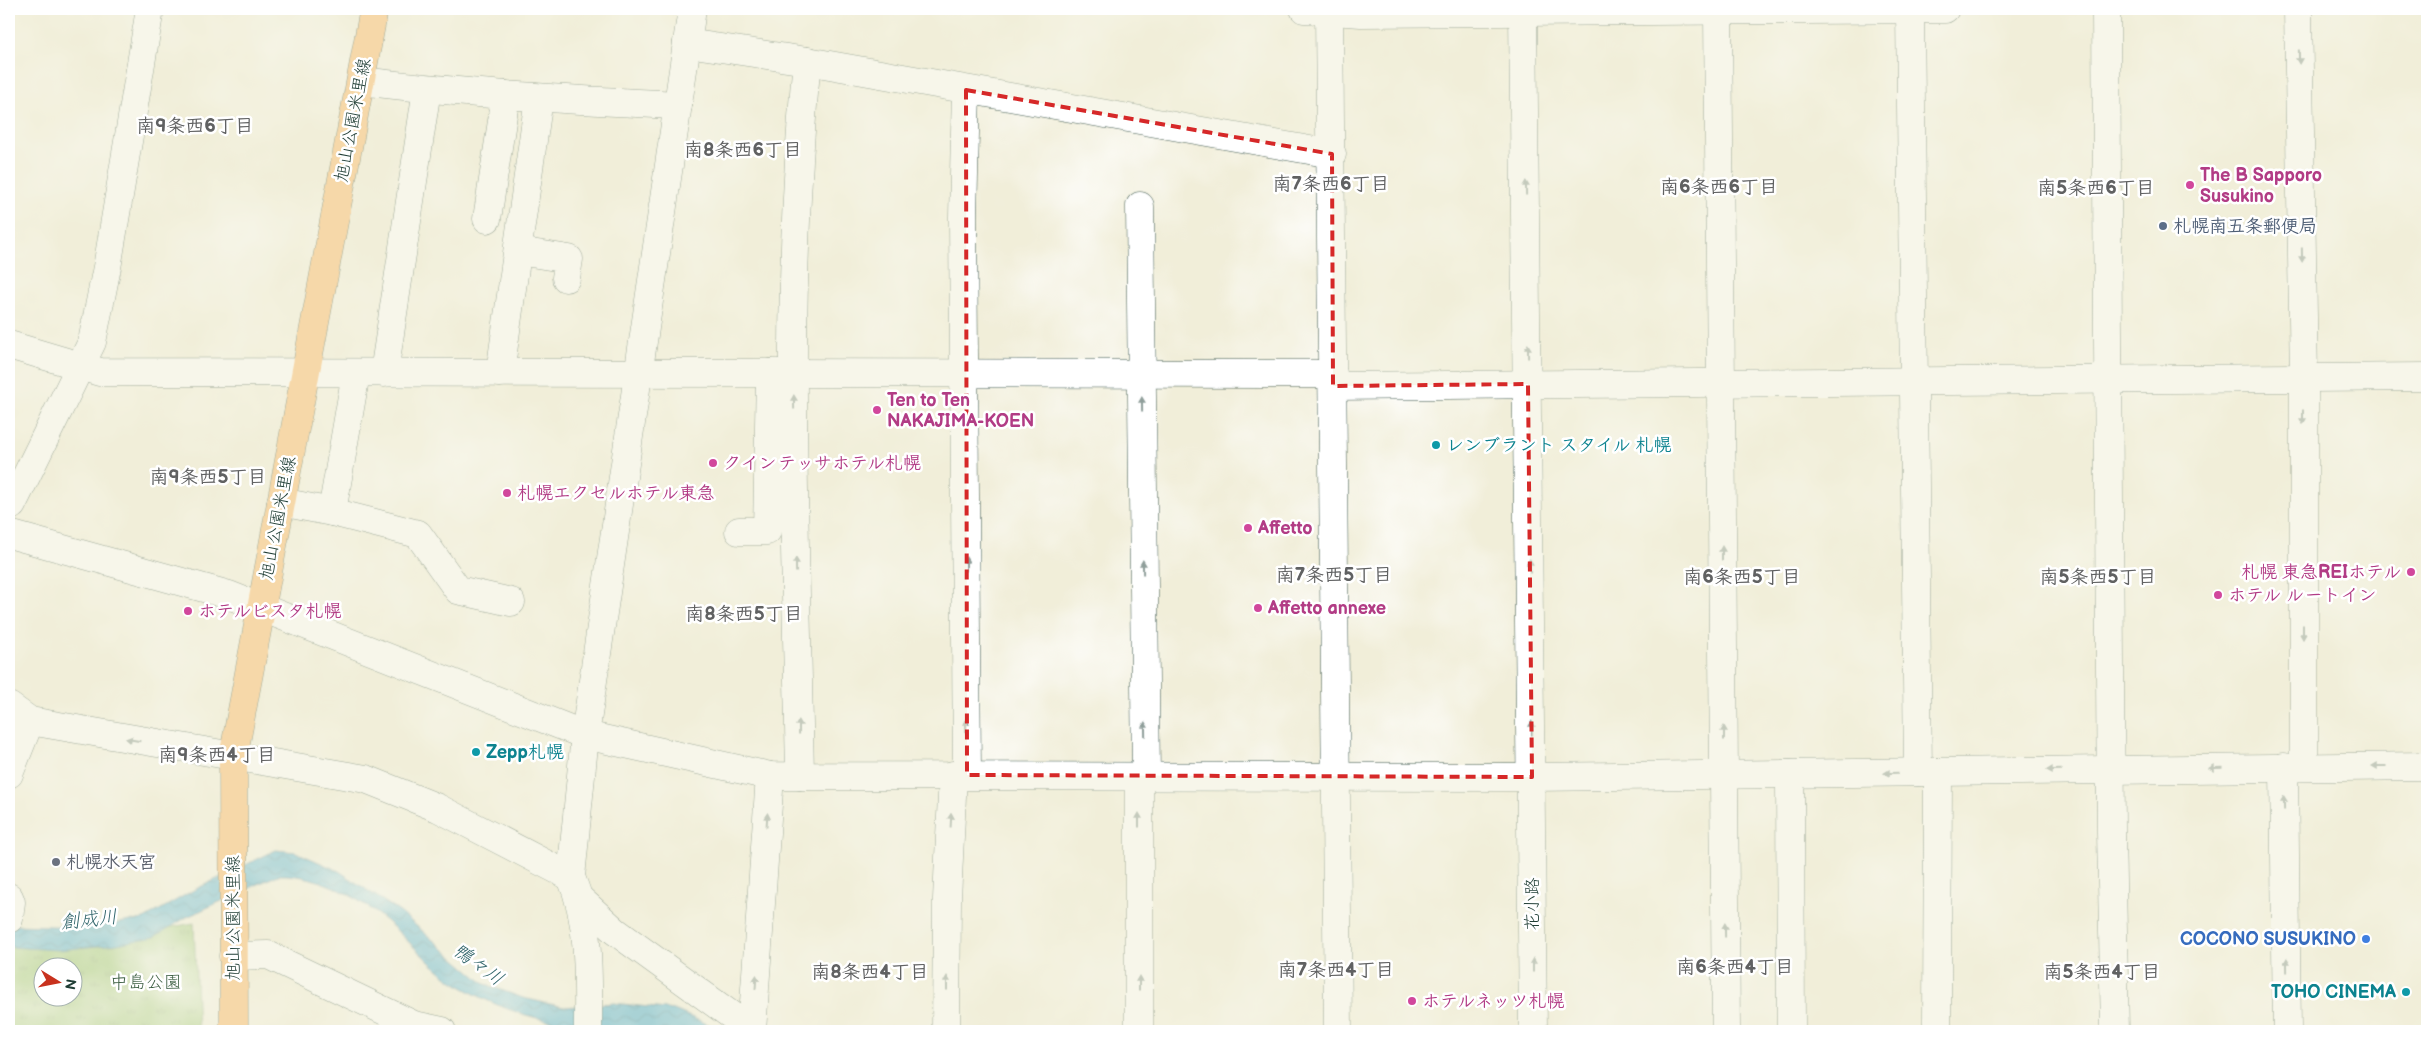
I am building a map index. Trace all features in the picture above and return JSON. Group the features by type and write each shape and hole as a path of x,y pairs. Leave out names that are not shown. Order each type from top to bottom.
{"main road":[{"name":"旭山公園米里線","path":"234,1031 233,758 374,9"}],"street":[{"path":"9,507 12,505 92,342 108,262 150,9"},
{"path":"588,1021 588,959 575,888 585,735 639,373 655,326 678,105 692,9"},
{"path":"1910,9 1914,382 1937,1031"},
{"path":"1338,1031 1332,154 1321,10 1945,9"},
{"path":"2106,9 2107,380 2115,1031"},
{"path":"2288,1031 2304,379 2298,9"},
{"name":"花小路","path":"1524,10 1533,1031"},
{"path":"1718,10 1726,1031"},
{"path":"687,43 807,61 1332,154"},
{"path":"739,531 768,531 798,148 807,61"},
{"path":"361,81 427,89 539,98 678,105"},
{"path":"384,373 427,89"},
{"path":"946,1031 948,899 960,775 965,373 958,217 966,90"},
{"path":"487,219 506,95"},
{"path":"500,373 521,291 518,251 539,98"},
{"path":"1139,1031 1142,778 1140,206"},
{"path":"518,251 569,259"},
{"path":"9,345 100,372 639,373 698,363 781,373 860,366 965,373 1141,374 1528,384 2427,377"},
{"path":"332,512 356,373"},
{"path":"781,373 800,776"},
{"path":"281,502 332,512 418,534 458,590 511,602"},
{"path":"9,534 229,595 585,735 770,776 960,775 1142,778 1532,777 2294,766 2427,766"},
{"path":"9,774 20,714 233,758 366,779 438,808 575,888 615,931 752,1031"},
{"path":"1790,774 1791,1031"},
{"path":"752,1031 770,776"},
{"path":"9,897 11,902 9,919"},
{"path":"233,956 268,955 414,1025 442,1031"}],"highlighted area":[{"path":"966,90 1332,154 1333,386 1528,384 1532,777 967,775"}],"green space":[{"name":"中島公園","path":"194,923 198,1031 9,1031 9,930 71,945"}],"water":[{"path":"276,850 296,852 339,871 400,912 485,984 523,998 564,1007 614,1003 674,1010 724,1031 652,1031 567,1027 561,1023 535,1018 510,1010 474,994 452,981 393,927 355,898 325,883 294,876 278,875 187,917 154,937 117,944 59,950 9,947 9,925 93,927 144,919 192,891"}],"place":[{"name":"The B Sapporo Susukino","path":"2190,185"},
{"name":"札幌南五条郵便局","path":"2163,226"},
{"name":"Ten to Ten NAKAJIMA-KOEN","path":"877,410"},
{"name":"レンブラント スタイル 札幌","path":"1436,445"},
{"name":"クインテッサホテル札幌","path":"713,463"},
{"name":"札幌エクセルホテル東急","path":"507,493"},
{"name":"Affetto","path":"1248,528"},
{"name":"札幌 東急REIホテル","path":"2411,572"},
{"name":"ホテル ルートイン","path":"2218,595"},
{"name":"Affetto annexe","path":"1258,608"},
{"name":"ホテルビスタ札幌","path":"188,611"},
{"name":"Zepp札幌","path":"476,752"},
{"name":"札幌水天宮","path":"56,862"},
{"name":"COCONO SUSUKINO","path":"2366,939"},
{"name":"TOHO CINEMA","path":"2406,992"},
{"name":"ホテルネッツ札幌","path":"1412,1001"}],"district":[{"name":"南9条西6丁目","path":"195,126"},
{"name":"南8条西6丁目","path":"743,150"},
{"name":"南7条西6丁目","path":"1331,184"},
{"name":"南6条西6丁目","path":"1719,187"},
{"name":"南5条西6丁目","path":"2096,188"},
{"name":"南9条西5丁目","path":"208,477"},
{"name":"南7条西5丁目","path":"1334,575"},
{"name":"南6条西5丁目","path":"1742,577"},
{"name":"南5条西5丁目","path":"2098,577"},
{"name":"南8条西5丁目","path":"744,614"},
{"name":"南9条西4丁目","path":"217,755"},
{"name":"南6条西4丁目","path":"1735,967"},
{"name":"南7条西4丁目","path":"1336,970"},
{"name":"南8条西4丁目","path":"870,972"},
{"name":"南5条西4丁目","path":"2102,972"}],"water label":[{"name":"創成川","path":"89,920"},
{"name":"鴨々川","path":"478,965"}]}
